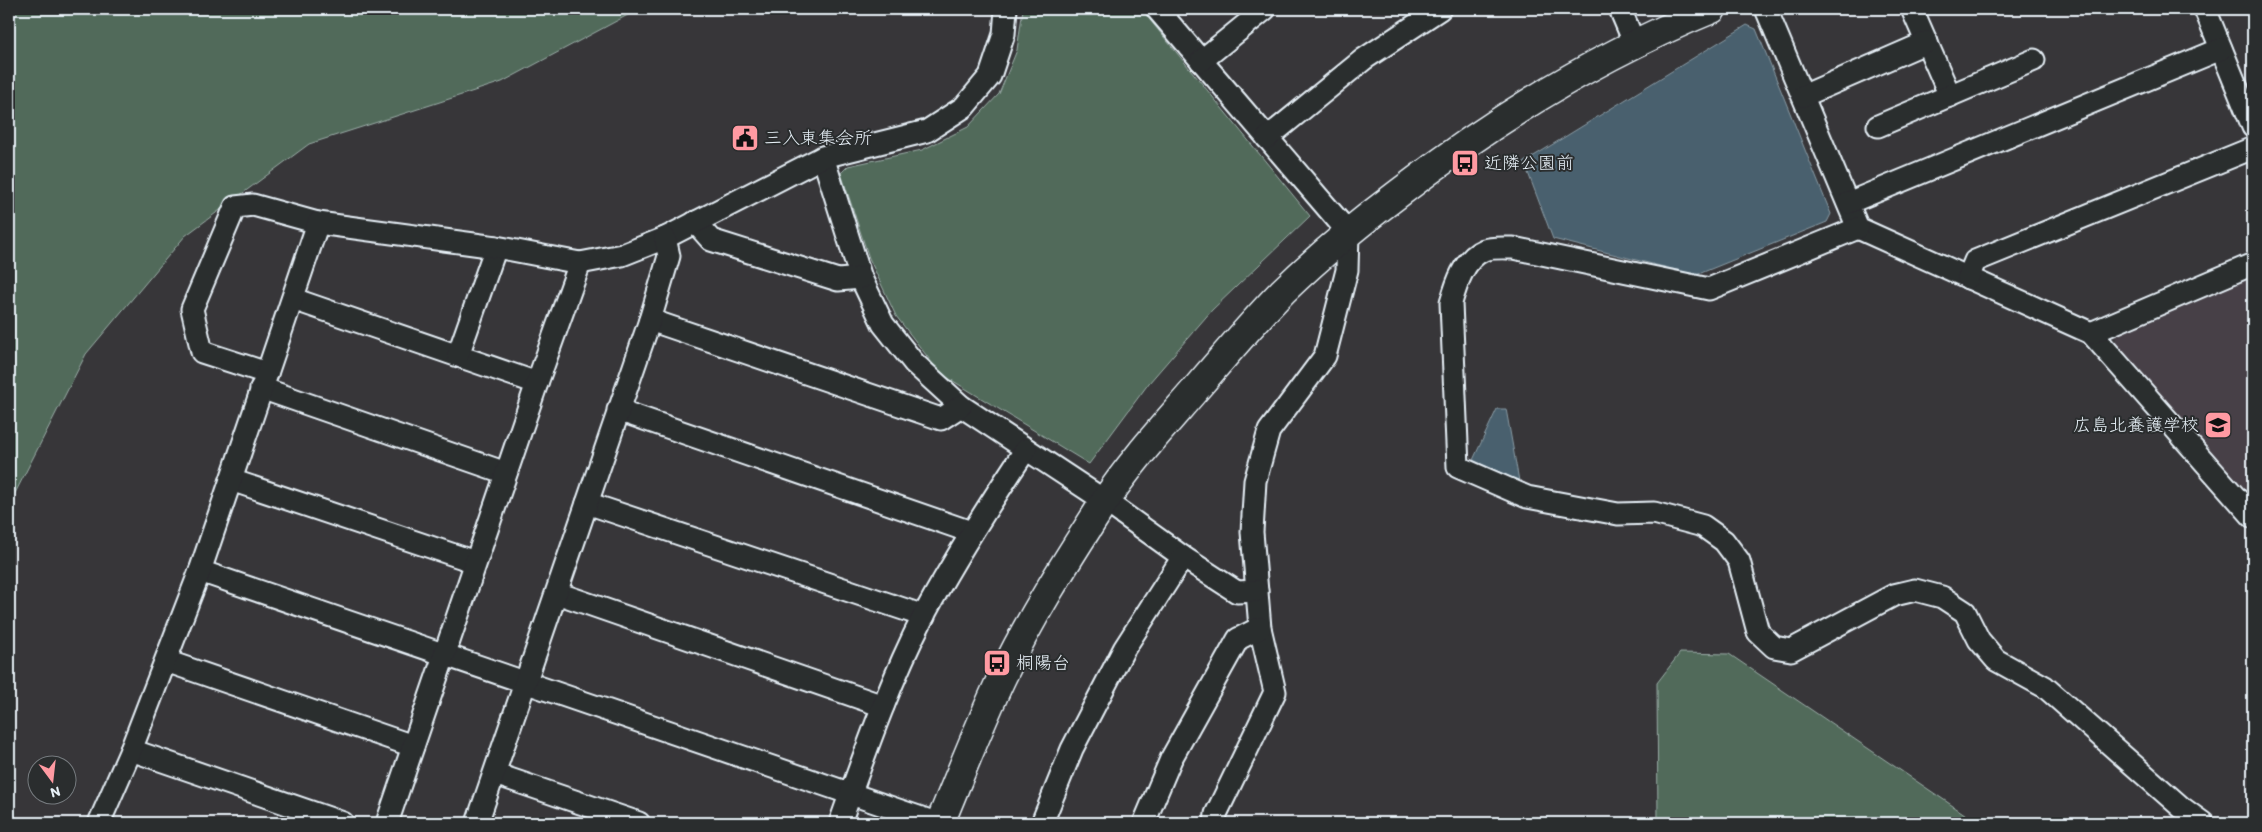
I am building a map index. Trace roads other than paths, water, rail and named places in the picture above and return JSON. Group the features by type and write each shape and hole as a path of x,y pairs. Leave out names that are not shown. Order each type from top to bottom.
{"street":[{"path":"506,473 264,381 202,352 192,308 235,208 253,205 318,224 496,246 580,262 622,255 665,238 823,157 928,131 964,107 990,76 1004,34 1006,9"},
{"path":"1156,9 1348,232 1347,270 1325,356 1269,431 1255,481 1252,532 1260,628 1275,692 1216,814 1214,823"},
{"path":"1201,61 1265,9"},
{"path":"1267,138 1364,59 1440,9"},
{"path":"1620,9 1634,42"},
{"path":"940,823 1002,678 1045,599 1105,501 1152,439 1222,358 1284,291 1348,232 1422,175 1491,126 1562,82 1634,42 1712,9"},
{"path":"1766,9 1858,228 2091,333 2253,516"},
{"path":"1912,9 1950,96"},
{"path":"2205,9 2253,127"},
{"path":"1803,96 1927,42"},
{"path":"1848,202 2221,49"},
{"path":"1878,126 2034,60"},
{"path":"1968,278 1975,261 2253,148"},
{"path":"823,157 861,278 883,324 914,363 961,406 1105,501 1183,557 1237,592 1257,592"},
{"path":"695,222 711,240 838,280 861,278"},
{"path":"99,823 131,750 200,571 318,224"},
{"path":"1858,228 1709,289 1512,248 1484,250 1471,259 1457,283 1451,303 1458,467 1527,497 1618,514 1654,513 1703,526 1724,541 1739,561 1758,632 1774,647 1791,650 1894,595 1916,590 1942,597 1965,612 1979,640 1996,660 2045,687 2181,807 2203,823"},
{"path":"477,823 650,320 669,256 665,238"},
{"path":"458,355 496,246"},
{"path":"387,823 475,562 580,262"},
{"path":"2091,333 2253,264"},
{"path":"293,299 537,382"},
{"path":"650,320 941,419 961,406"},
{"path":"618,410 971,532"},
{"path":"840,823 883,706 924,616 971,532 1026,449"},
{"path":"231,480 475,562"},
{"path":"587,503 924,616"},
{"path":"1042,823 1072,749 1124,649 1183,557"},
{"path":"200,571 936,823"},
{"path":"557,593 883,706"},
{"path":"1144,823 1171,759 1238,639 1260,628"},
{"path":"166,661 413,746"},
{"path":"131,750 343,823"},
{"path":"495,774 639,823"}],"water":[{"path":"1747,25 1756,29 1831,214 1827,222 1696,275 1553,239 1524,162"},
{"path":"1497,409 1506,409 1519,481 1473,460"}],"place":[{"name":"三入東集会所","path":"745,138"},
{"name":"近隣公園前","path":"1465,163"},
{"name":"広島北養護学校","path":"2218,425"},
{"name":"桐陽台","path":"997,663"}]}
